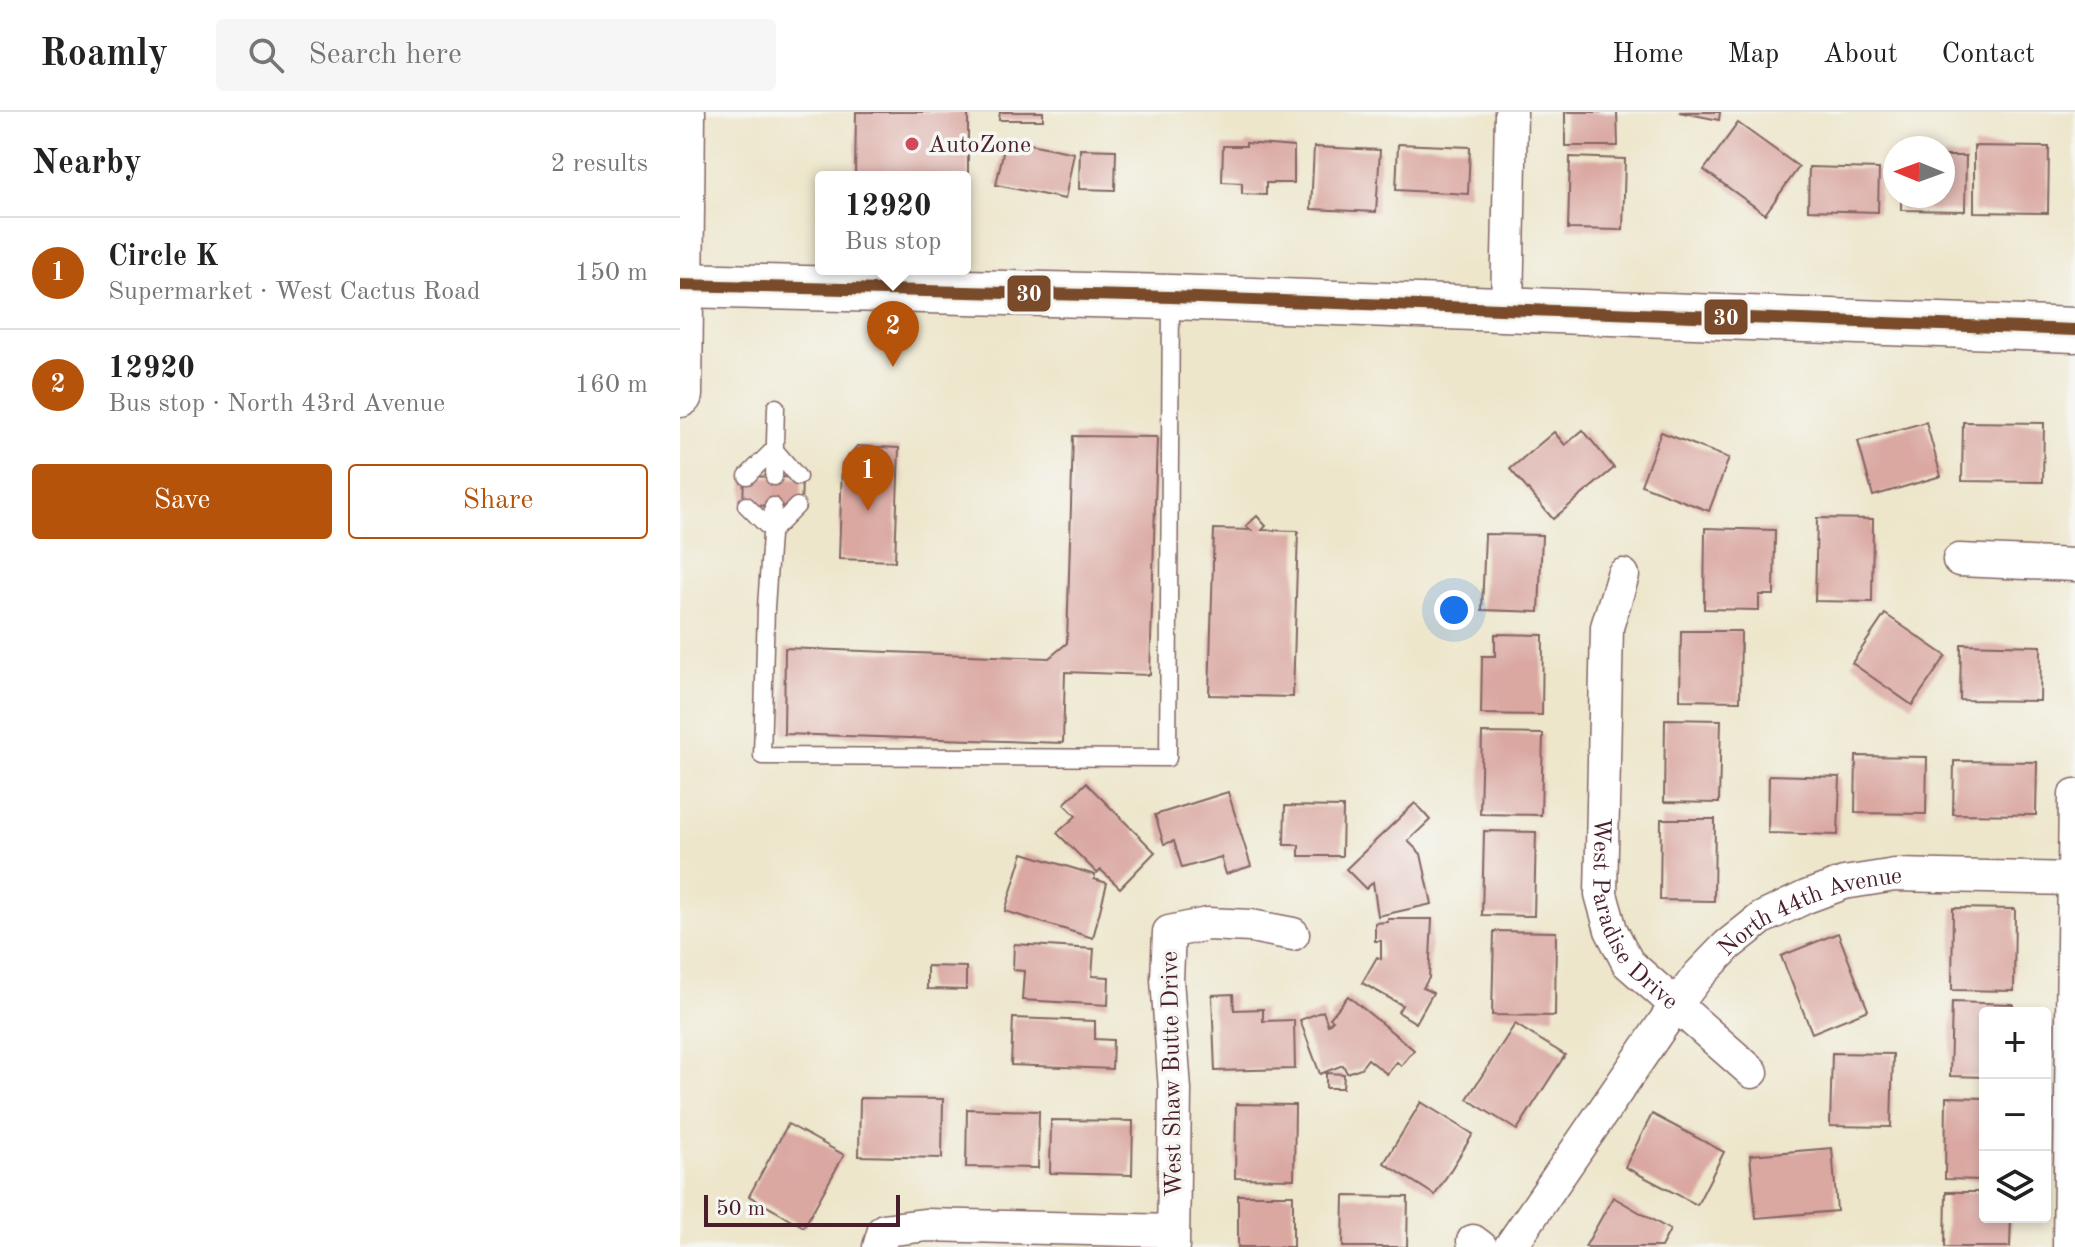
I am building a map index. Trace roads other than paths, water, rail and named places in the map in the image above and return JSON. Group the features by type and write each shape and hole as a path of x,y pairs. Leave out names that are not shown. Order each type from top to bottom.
{"main road":[{"path":"680,395 683,112"},
{"path":"680,285 1171,297 2075,330"}],"street":[{"path":"1507,310 1511,112"},
{"path":"1959,560 2075,565"},
{"name":"West Paradise Drive","path":"1510,1247 1676,1005 1628,963 1611,930 1601,894 1607,627 1623,575"},
{"path":"2069,1247 2075,795"},
{"name":"North 44th Avenue","path":"1676,1005 1728,945 1762,918 1844,883 1895,875 2073,879"},
{"name":"West Shaw Butte Drive","path":"1173,1239 1175,1090 1167,979 1169,932 1207,924 1251,926 1293,934"},
{"path":"1676,1005 1752,1072"},
{"path":"882,1239 926,1225 1173,1239"}],"lane":[{"path":"773,506 766,607 762,756 1168,758 1171,297"},
{"path":"774,477 776,407"},
{"path":"747,476 774,449"},
{"path":"774,449 798,477"},
{"path":"746,505 772,531"},
{"path":"772,531 797,506"}],"place":[{"name":"AutoZone","path":"912,144"},
{"name":"12920","path":"893,367"},
{"name":"Circle K","path":"868,511"}]}
